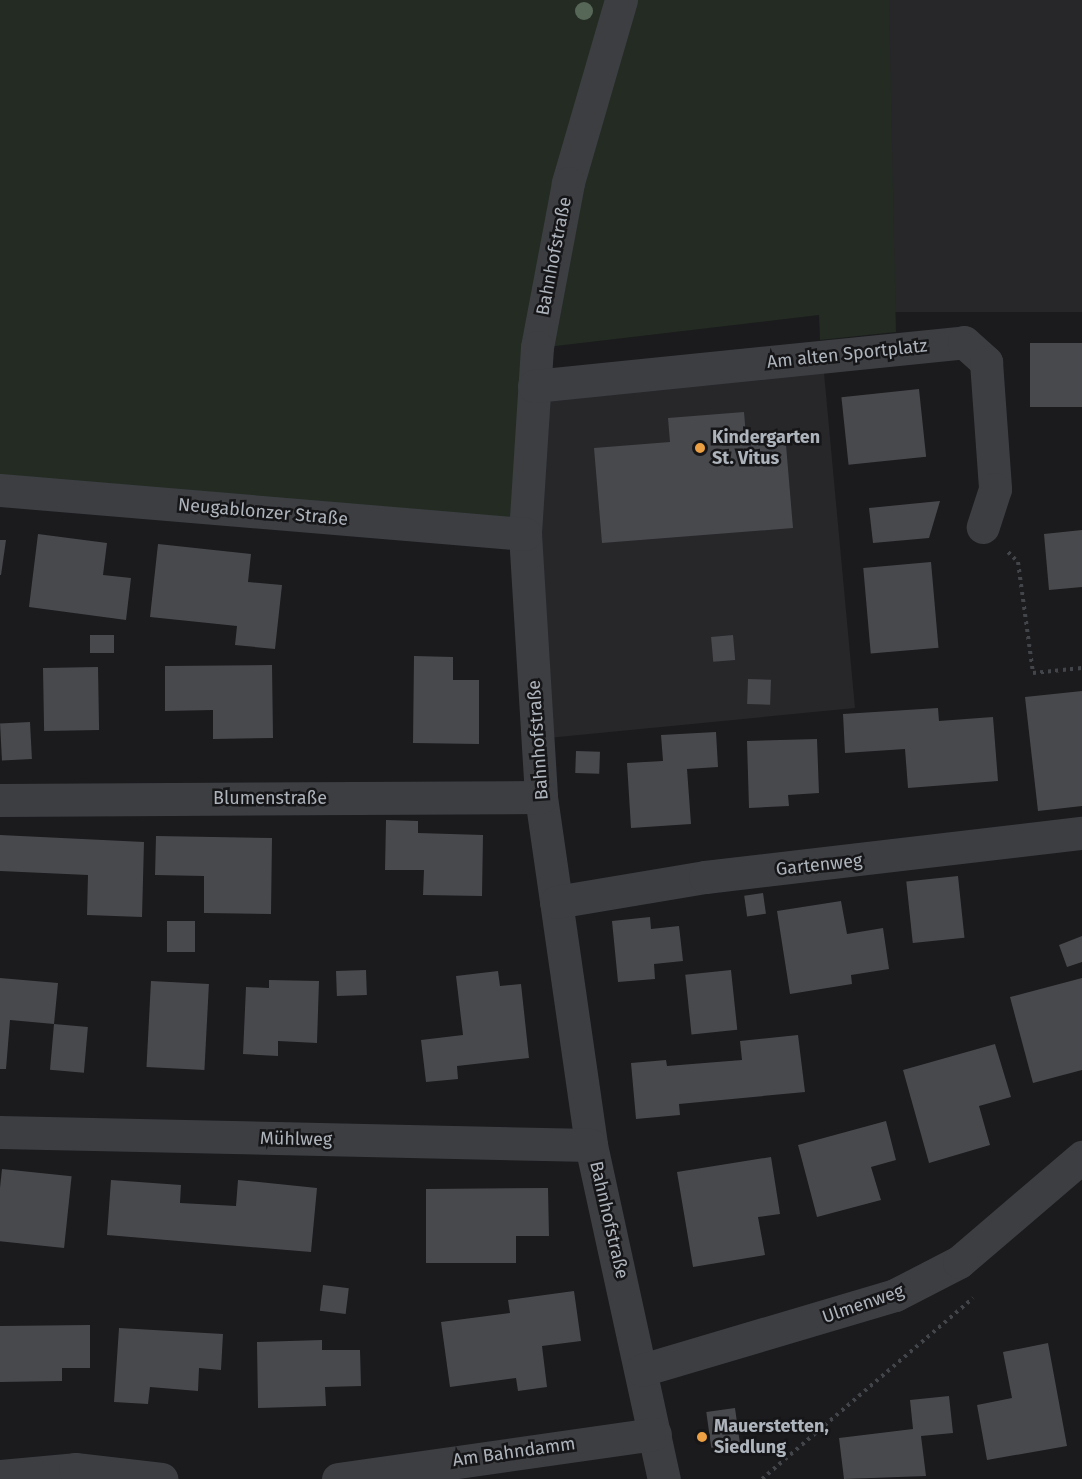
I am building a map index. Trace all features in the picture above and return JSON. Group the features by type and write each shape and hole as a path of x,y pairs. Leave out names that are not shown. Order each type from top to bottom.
{"street":[{"name":"Bahnhofstraße","path":"621,0 568,183 534,386 525,534 541,797 591,1145 664,1479"},
{"name":"Am alten Sportplatz","path":"534,386 964,342 986,362 996,489 983,527"},
{"name":"Neugablonzer Straße","path":"0,490 525,534"},
{"name":"Blumenstraße","path":"0,800 541,797"},
{"name":"Gartenweg","path":"556,902 705,877 1082,833"},
{"name":"Mühlweg","path":"0,1132 591,1145"},
{"name":"Ulmenweg","path":"642,1370 895,1295 958,1262 1082,1157"},
{"name":"Am Bahndamm","path":"338,1479 655,1434"},
{"path":"0,1476 75,1469 161,1479"}],"path":[{"path":"983,527 1018,562 1033,673 1082,668"},
{"path":"762,1479 975,1296"}],"shaded area":[{"path":"0,0 605,0 515,523 0,477"},
{"path":"631,0 889,0 896,332 820,340 819,315 547,347 577,185"},
{"path":"889,0 1082,0 1082,312 889,312"},
{"path":"824,373 855,708 548,738 537,537 547,396"}],"building":[{"path":"1030,343 1082,343 1082,407 1030,407"},
{"path":"919,389 926,457 849,465 841,397"},
{"path":"744,412 746,436 785,433 793,528 602,543 594,448 670,442 668,418"},
{"path":"940,501 929,538 873,543 869,508"},
{"path":"1082,530 1082,587 1049,590 1044,534"},
{"path":"38,534 107,543 103,575 131,578 126,620 29,607"},
{"path":"0,540 6,540 1,575 0,575"},
{"path":"158,544 251,554 248,582 282,585 275,649 235,645 237,626 150,617"},
{"path":"931,562 938,648 871,654 863,568"},
{"path":"90,635 114,635 114,653 90,653"},
{"path":"733,635 735,660 713,662 711,637"},
{"path":"414,656 453,657 453,680 479,680 479,744 413,743"},
{"path":"272,665 273,738 213,739 213,710 165,711 165,666"},
{"path":"98,667 99,730 44,731 43,668"},
{"path":"748,679 771,680 770,705 747,704"},
{"path":"1082,691 1082,806 1038,811 1025,697"},
{"path":"938,708 939,721 993,717 998,781 908,788 905,749 845,753 843,714"},
{"path":"30,722 32,759 2,761 0,724"},
{"path":"716,732 718,767 687,769 691,824 631,828 627,763 663,761 661,735"},
{"path":"817,739 819,793 788,795 789,806 749,808 747,741"},
{"path":"576,751 600,752 599,774 575,773"},
{"path":"386,820 418,821 418,833 483,835 482,896 423,895 424,870 385,870"},
{"path":"0,835 144,842 142,917 87,915 88,875 0,871"},
{"path":"156,836 272,838 271,914 204,913 204,876 155,875"},
{"path":"958,876 964,938 913,943 906,881"},
{"path":"763,893 766,914 747,916 744,896"},
{"path":"841,901 847,934 883,928 889,969 851,975 852,984 790,994 777,911"},
{"path":"650,917 651,929 679,926 683,961 654,964 655,979 618,982 612,921"},
{"path":"167,921 195,921 195,952 167,952"},
{"path":"1082,936 1082,962 1067,967 1059,945"},
{"path":"366,970 367,995 337,996 336,971"},
{"path":"731,970 737,1030 692,1034 685,975"},
{"path":"498,971 500,986 521,984 529,1058 457,1066 458,1079 426,1082 421,1040 463,1035 456,976"},
{"path":"0,978 58,983 54,1024 10,1020 6,1069 0,1069"},
{"path":"1082,978 1082,1070 1033,1083 1010,997"},
{"path":"269,980 319,981 317,1043 278,1041 278,1056 243,1054 246,987 269,988"},
{"path":"151,981 209,984 204,1070 146,1067"},
{"path":"54,1024 88,1027 84,1073 50,1070"},
{"path":"798,1035 805,1092 679,1104 680,1115 636,1119 631,1063 666,1060 667,1066 742,1060 740,1041"},
{"path":"995,1044 1011,1097 979,1106 990,1145 929,1163 903,1070"},
{"path":"886,1121 896,1160 871,1167 881,1200 817,1217 798,1145"},
{"path":"771,1157 780,1214 758,1217 765,1255 693,1267 677,1172"},
{"path":"2,1169 72,1176 64,1248 0,1241"},
{"path":"111,1180 181,1185 180,1203 236,1206 238,1180 317,1188 311,1252 107,1235"},
{"path":"548,1188 549,1236 516,1236 516,1263 426,1263 426,1189"},
{"path":"323,1285 349,1288 346,1314 320,1311"},
{"path":"574,1291 581,1341 542,1346 547,1387 518,1391 516,1378 450,1387 441,1322 510,1313 508,1300"},
{"path":"90,1325 90,1368 62,1368 62,1381 0,1382 0,1326"},
{"path":"119,1328 223,1334 221,1370 199,1368 198,1391 150,1387 148,1404 114,1402"},
{"path":"322,1340 322,1350 360,1350 361,1386 325,1387 326,1406 258,1408 257,1342"},
{"path":"1048,1343 1067,1446 987,1460 977,1405 1012,1398 1003,1352"},
{"path":"949,1396 953,1433 921,1436 926,1476 844,1479 839,1438 913,1429 910,1400"},
{"path":"735,1408 740,1444 711,1448 706,1412"}],"place":[{"name":"Kindergarten St. Vitus","path":"700,448"},
{"name":"Mauerstetten, Siedlung","path":"702,1437"}]}
